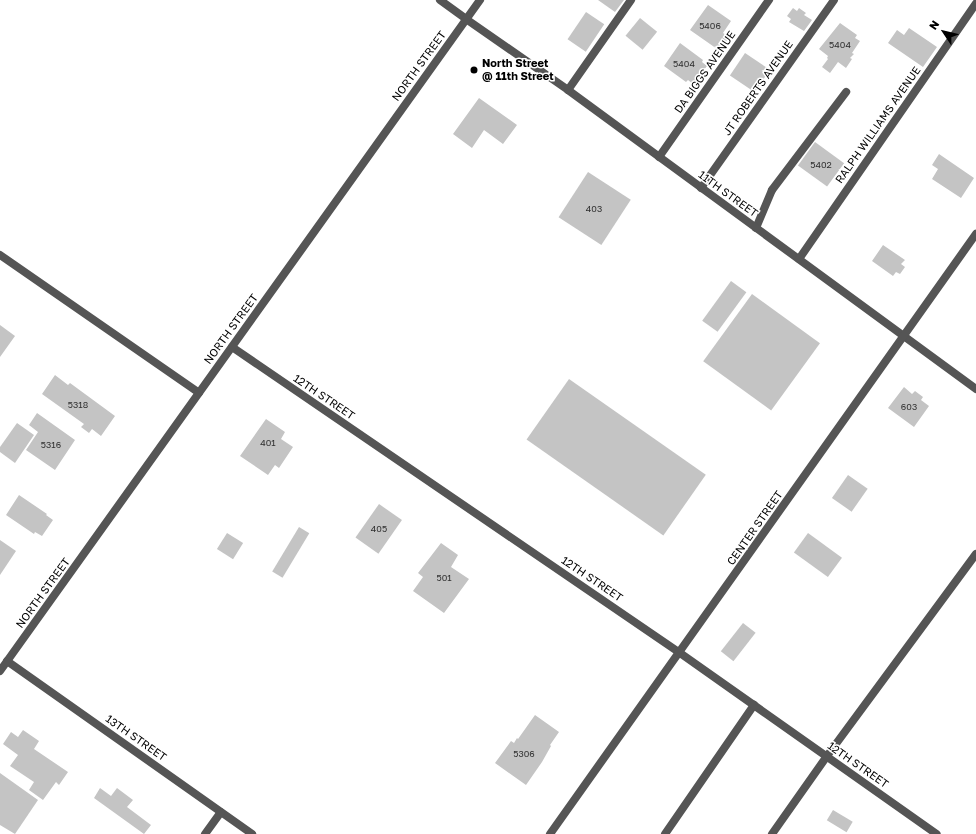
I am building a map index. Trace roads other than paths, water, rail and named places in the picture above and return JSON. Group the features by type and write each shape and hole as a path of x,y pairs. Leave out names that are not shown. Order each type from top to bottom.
{"street":[{"name":"11TH STREET","path":"440,0 568,90 976,389"},
{"name":"NORTH STREET","path":"0,671 480,0"},
{"path":"568,90 631,0"},
{"name":"DA BIGGS AVENUE","path":"659,157 769,0"},
{"name":"JT ROBERTS AVENUE","path":"701,188 834,0"},
{"name":"RALPH WILLIAMS AVENUE","path":"799,259 976,3"},
{"path":"756,228 772,190 846,92"},
{"name":"CENTER STREET","path":"550,834 680,653 976,234"},
{"path":"0,255 198,393"},
{"name":"12TH STREET","path":"232,347 680,653 937,834"},
{"path":"772,834 827,756 976,554"},
{"name":"13TH STREET","path":"8,661 252,834"},
{"path":"665,834 754,705"},
{"path":"205,834 221,812"}],"place":[{"name":"North Street @ 11th Street","path":"474,70"}]}
